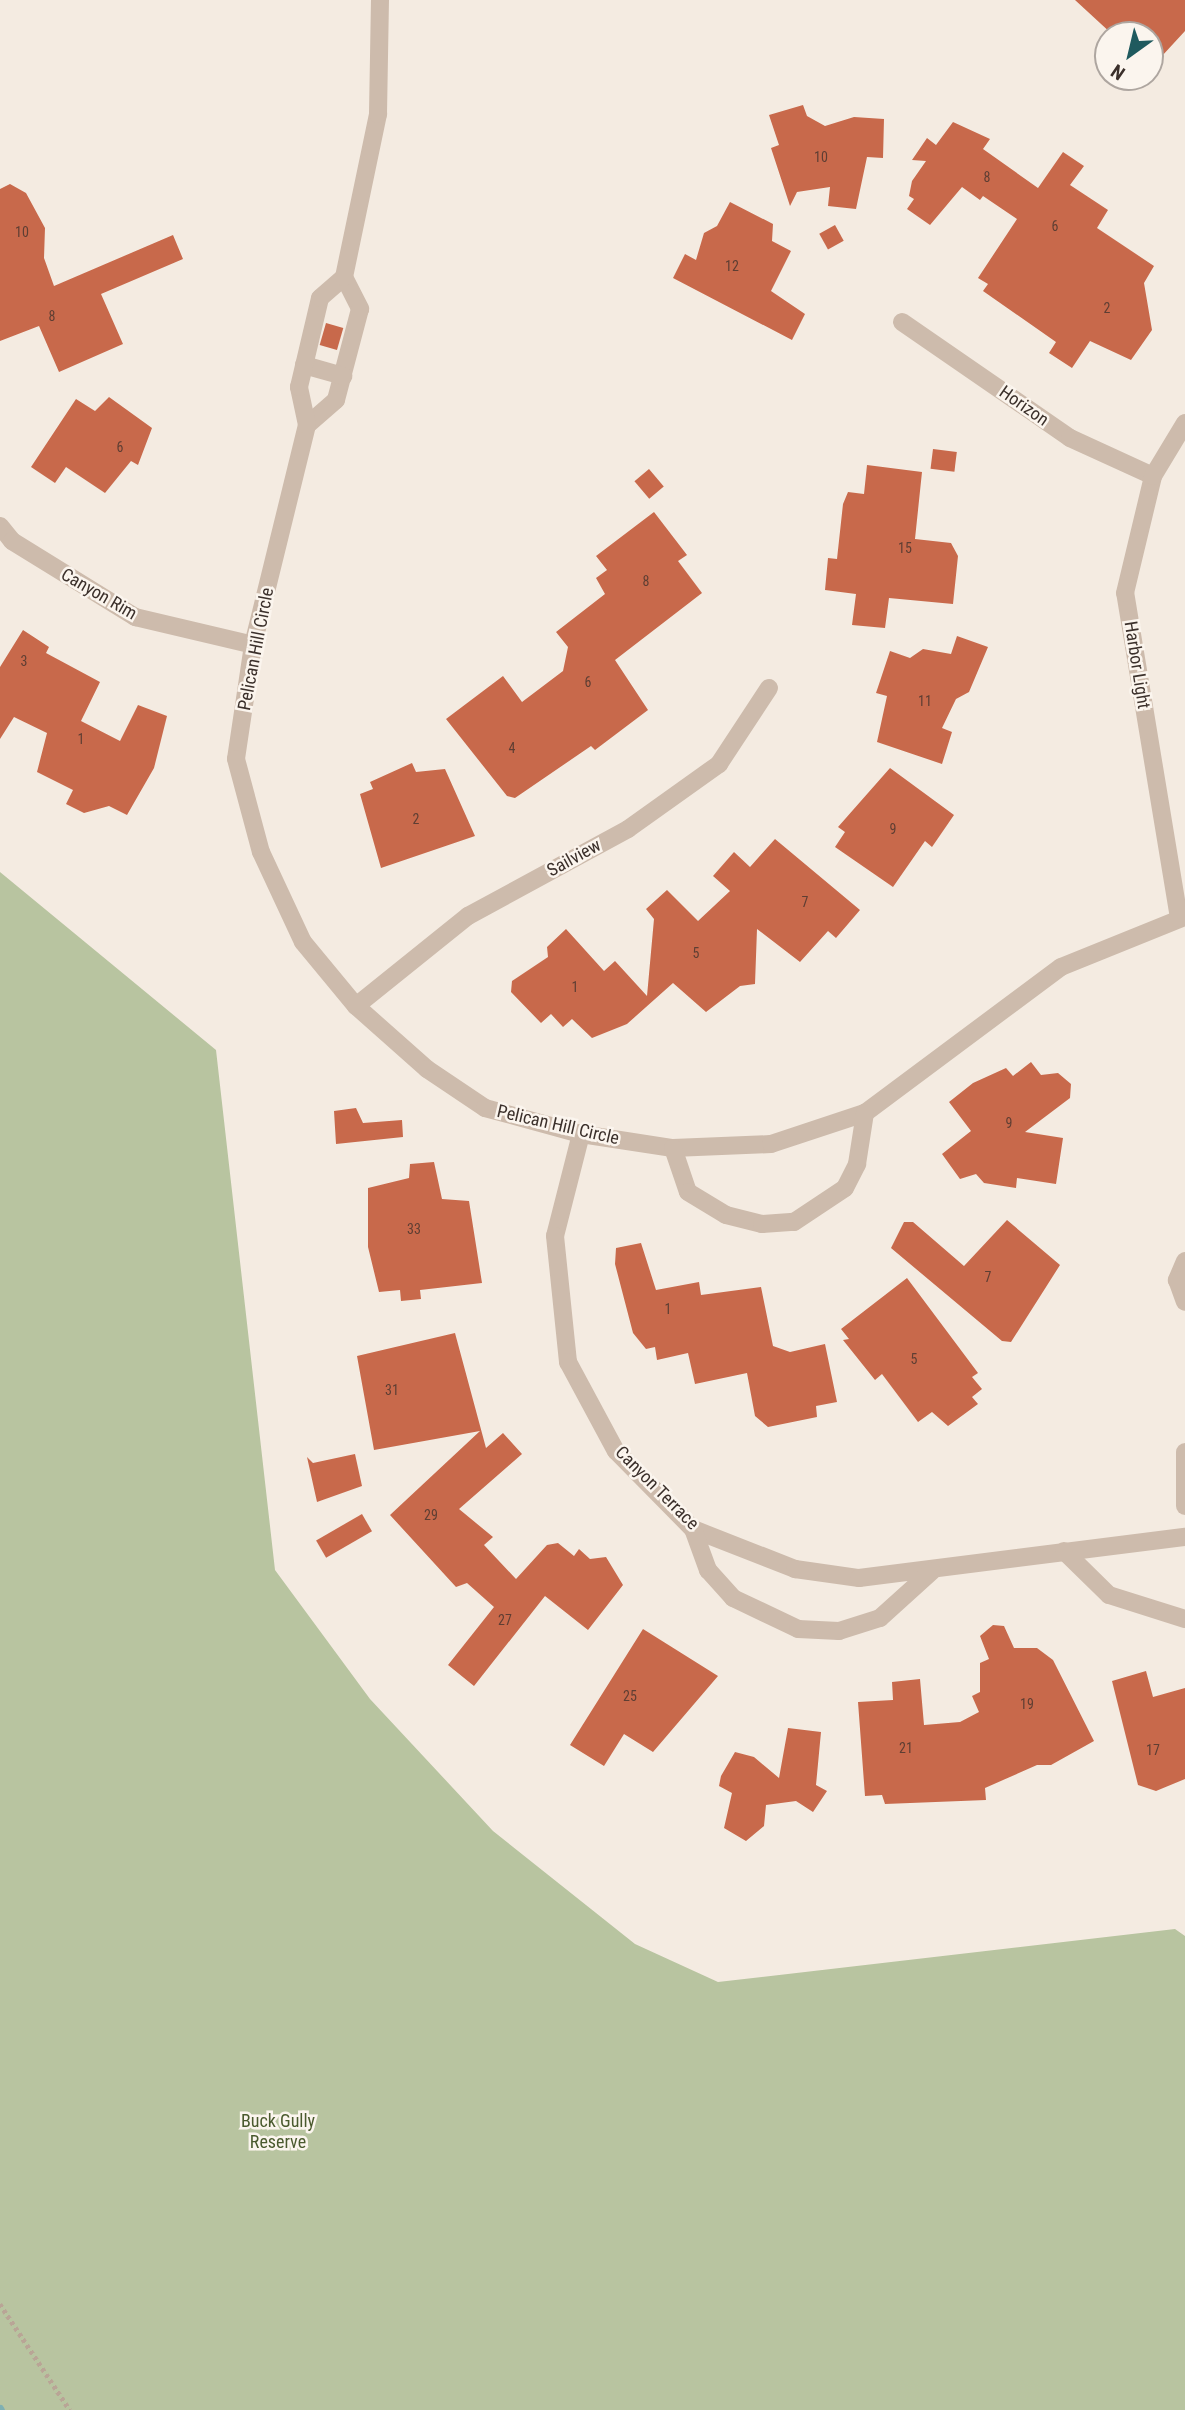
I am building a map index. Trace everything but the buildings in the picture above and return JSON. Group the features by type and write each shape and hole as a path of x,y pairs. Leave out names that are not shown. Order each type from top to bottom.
{"street":[{"path":"307,425 336,400 359,309 344,277 378,114 380,0"},
{"name":"Pelican Hill Circle","path":"344,277 320,298 299,387 307,425 253,645 236,759 261,852 303,942 356,1006 427,1069 485,1108 581,1134 673,1148 771,1144 865,1113 1061,967 1182,918"},
{"name":"Horizon","path":"902,321 1070,438 1153,476"},
{"path":"304,365 343,376"},
{"name":"Harbor Light","path":"1182,918 1125,593 1153,476 1185,423"},
{"name":"Canyon Rim","path":"0,526 12,541 135,618 253,645"},
{"name":"Sailview","path":"356,1006 468,916 628,829 719,764 769,688"},
{"path":"673,1148 688,1192 726,1215 762,1224 794,1222 845,1188 857,1164 865,1113"},
{"name":"Canyon Terrace","path":"581,1134 555,1236 568,1362 616,1451 693,1529 796,1569 859,1578 932,1571 1064,1551 1185,1537"},
{"path":"1185,1261 1177,1280 1185,1302"},
{"path":"1185,1452 1185,1506"},
{"path":"693,1529 708,1570 733,1598 798,1629 839,1631 880,1618 932,1571"},
{"path":"1064,1551 1110,1595 1185,1619"}],"path":[{"path":"0,2304 70,2410"}],"green space":[{"name":"Buck Gully Reserve","path":"0,872 216,1050 275,1570 370,1699 493,1831 635,1944 718,1982 1175,1929 1185,1936 1185,2410 0,2410"}]}
